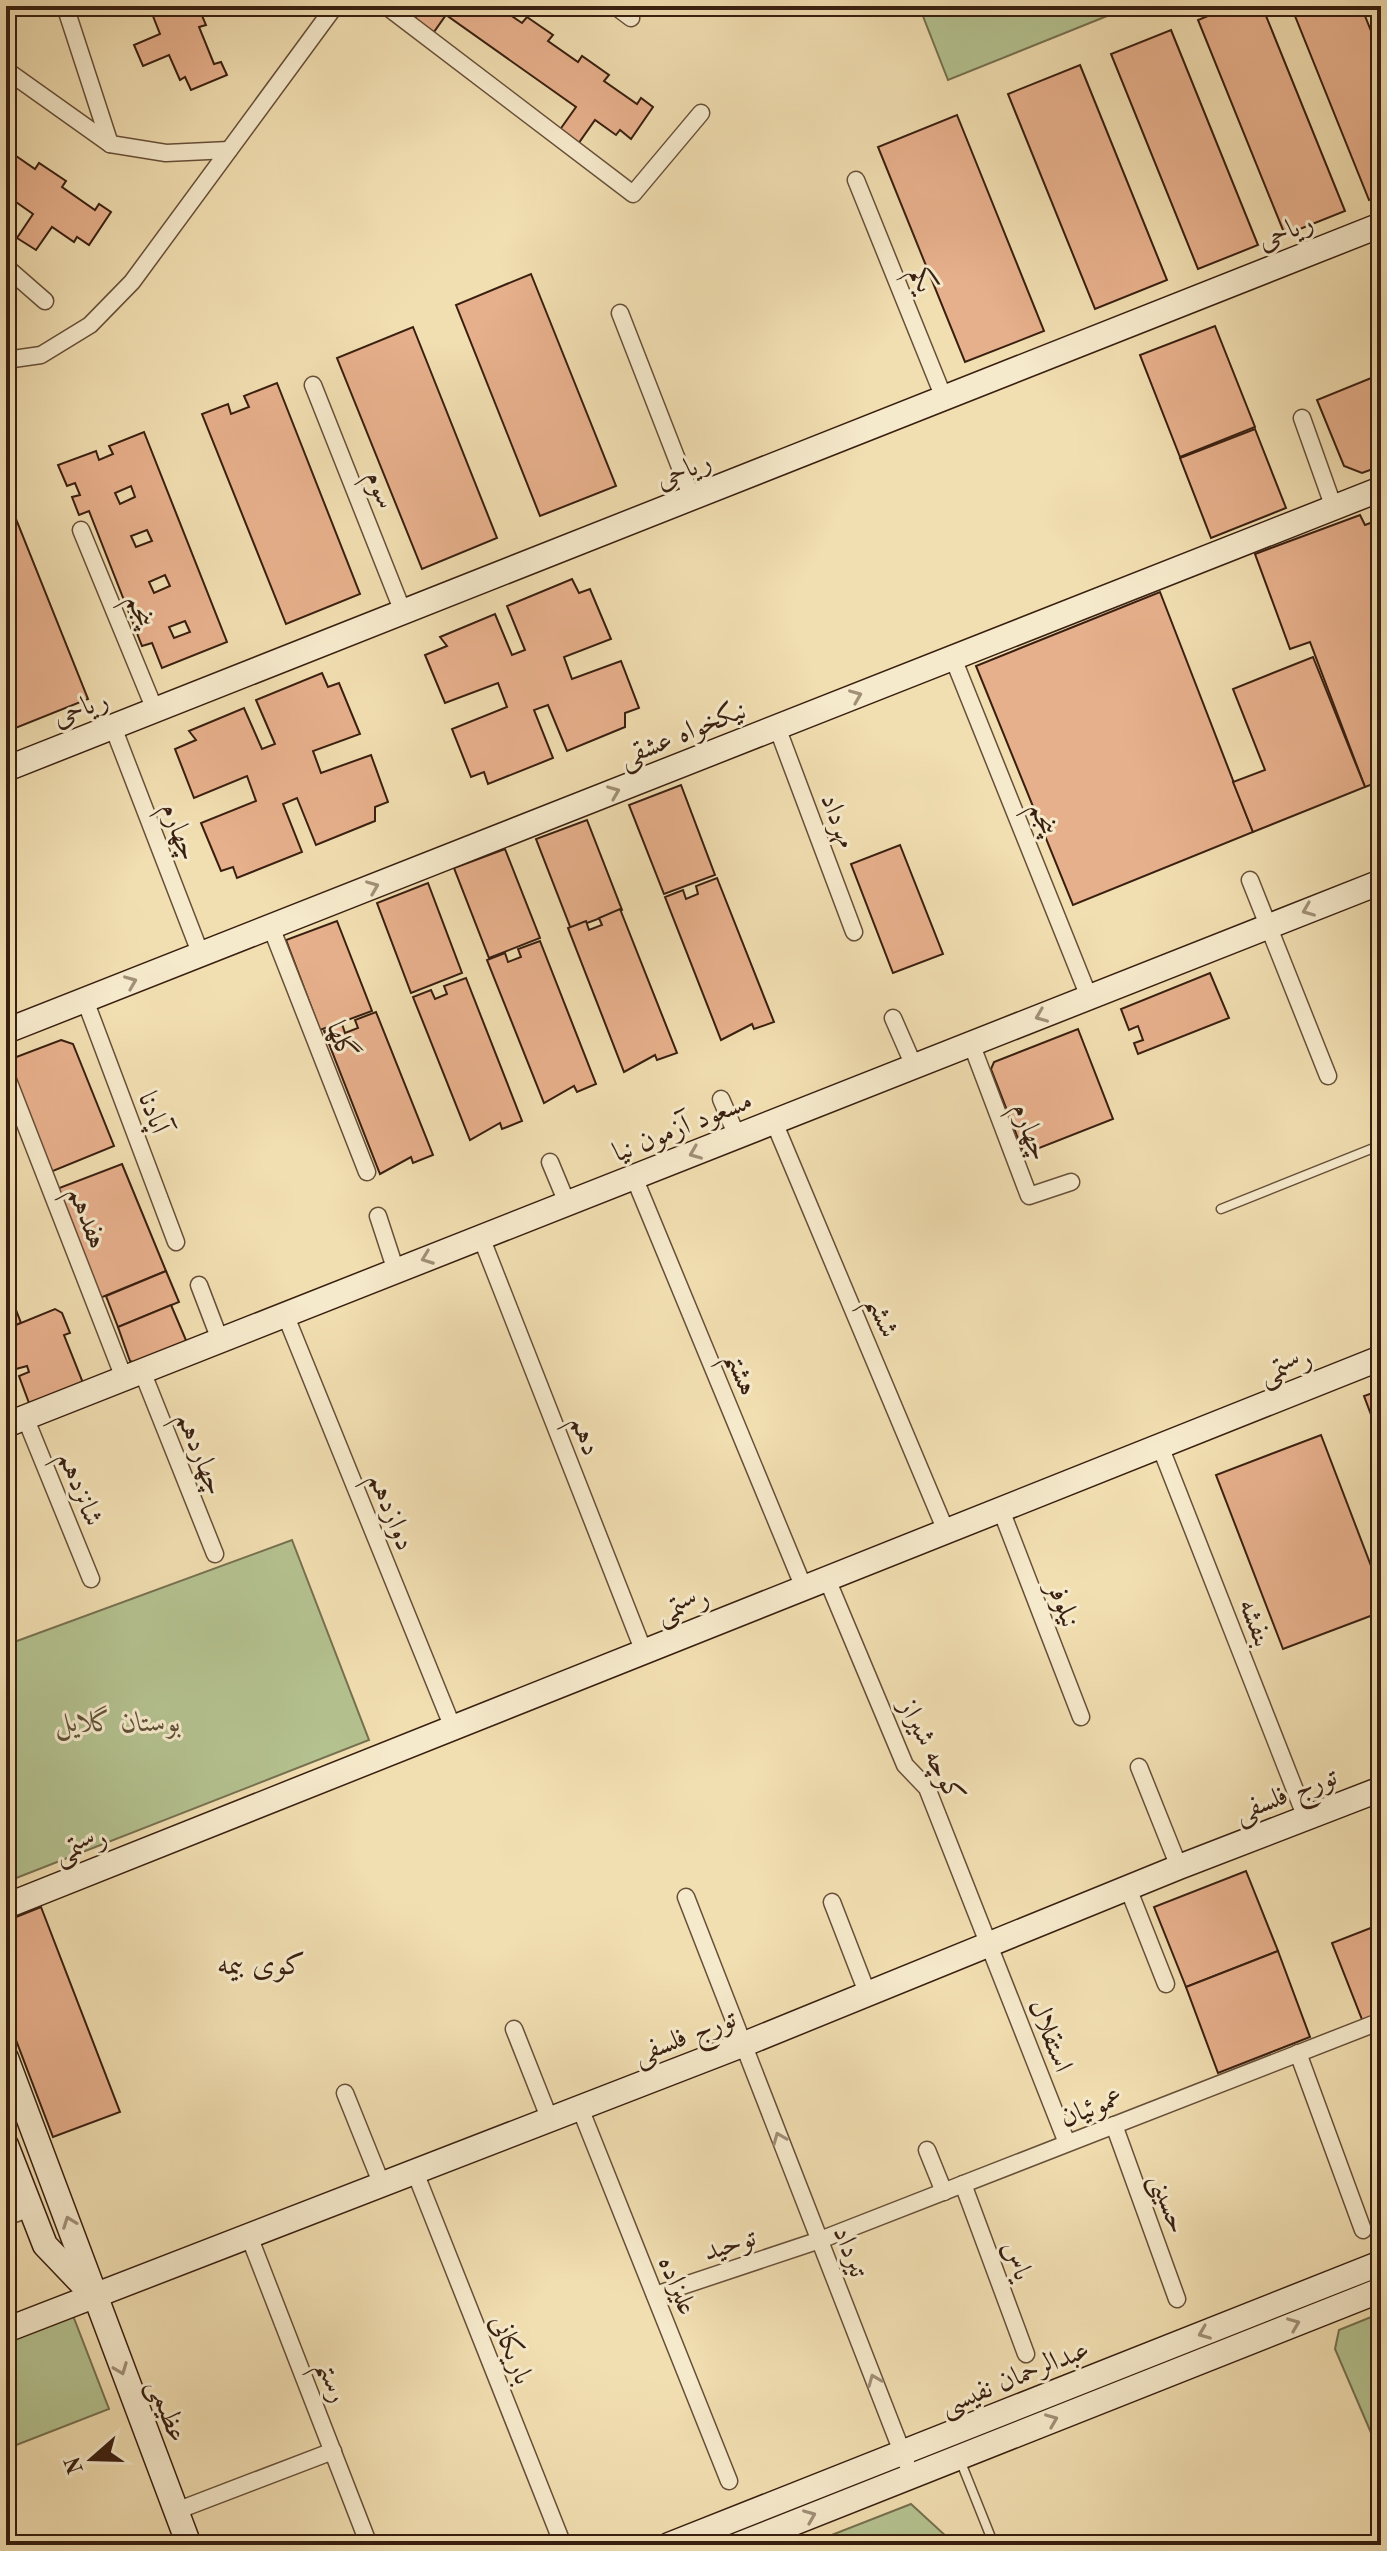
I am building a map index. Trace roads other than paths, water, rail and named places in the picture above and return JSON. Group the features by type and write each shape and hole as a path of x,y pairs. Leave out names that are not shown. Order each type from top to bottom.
{"street":[{"path":"65,6 110,144"},
{"path":"6,360 41,355 90,325 132,282 335,6"},
{"path":"386,6 633,194 701,113"},
{"path":"615,6 631,18 626,6"},
{"path":"6,70 110,144 166,153 229,150"},
{"name":"یکم","path":"856,180 944,398"},
{"name":"ریاحی","path":"6,769 1381,225"},
{"path":"6,267 45,301"},
{"path":"620,313 692,498"},
{"name":"سوم","path":"313,385 403,612"},
{"path":"1302,418 1334,508"},
{"name":"نیکخواه عشقی","path":"6,1031 1381,489"},
{"name":"پنجم","path":"81,530 155,710"},
{"name":"پنجم","path":"953,658 1089,997"},
{"name":"چهارم","path":"113,727 201,955"},
{"name":"مهرداد","path":"777,727 854,932"},
{"path":"1250,880 1328,1076"},
{"name":"مسعود آزمون نیا","path":"16,1421 1381,882"},
{"name":"گلها","path":"271,927 367,1172"},
{"name":"آپادنا","path":"85,1000 176,1242"},
{"path":"893,1018 914,1066"},
{"name":"چهارم","path":"971,1043 1029,1196 1071,1182"},
{"name":"هفدهم","path":"6,1075 133,1374"},
{"path":"721,1099 737,1136"},
{"name":"ششم","path":"774,1122 946,1531"},
{"path":"550,1162 567,1203"},
{"name":"هشتم","path":"634,1177 804,1588"},
{"path":"378,1216 396,1271"},
{"name":"دهم","path":"481,1237 644,1652"},
{"path":"199,1285 220,1340"},
{"name":"دوازدهم","path":"285,1314 453,1728"},
{"name":"رستمی","path":"6,1906 1381,1358"},
{"name":"چهاردهم","path":"133,1374 215,1554"},
{"name":"شانزدهم","path":"16,1421 91,1579"},
{"name":"بنفشه","path":"1160,1446 1306,1818"},
{"name":"نیلوفر","path":"1001,1510 1081,1717"},
{"name":"کوچه شیراز","path":"827,1579 905,1765 927,1788 988,1946"},
{"path":"1139,1767 1179,1867"},
{"name":"تورج فلسفی","path":"6,2330 742,2045 1179,1867 1381,1789"},
{"path":"1128,1888 1166,1984"},
{"name":"تیرداد","path":"686,1897 912,2476"},
{"path":"832,1902 868,1995"},
{"name":"استقلال","path":"988,1946 1067,2143"},
{"name":"عموئیان","path":"820,2240 1381,2021"},
{"path":"514,2029 550,2120"},
{"path":"1298,2053 1363,2230"},
{"name":"عظیمی","path":"6,2058 189,2545"},
{"path":"345,2093 382,2185"},
{"name":"علیزاده","path":"580,2108 729,2481"},
{"name":"حسینی","path":"1114,2125 1177,2299"},
{"name":"عظیمی","path":"6,2145 45,2245 94,2296"},
{"path":"927,2150 944,2192"},
{"name":"باریکانی","path":"415,2172 563,2545"},
{"name":"یاس","path":"963,2184 1026,2354"},
{"path":"6,2217 30,2208"},
{"name":"رستم","path":"249,2236 369,2545"},
{"name":"توحید","path":"655,2295 820,2240"},
{"name":"عبدالرحمان نفیسی","path":"669,2545 1381,2263"},
{"name":"عبدالرحمان نفیسی","path":"738,2545 1381,2290"},
{"path":"176,2511 333,2451"}],"lane":[{"path":"1221,1209 1381,1145"},
{"path":"950,2434 994,2545"}],"district":[{"name":"کوی بیمه","path":"261,1964"}],"park label":[{"name":"بوستان گلایل","path":"118,1721"}]}
